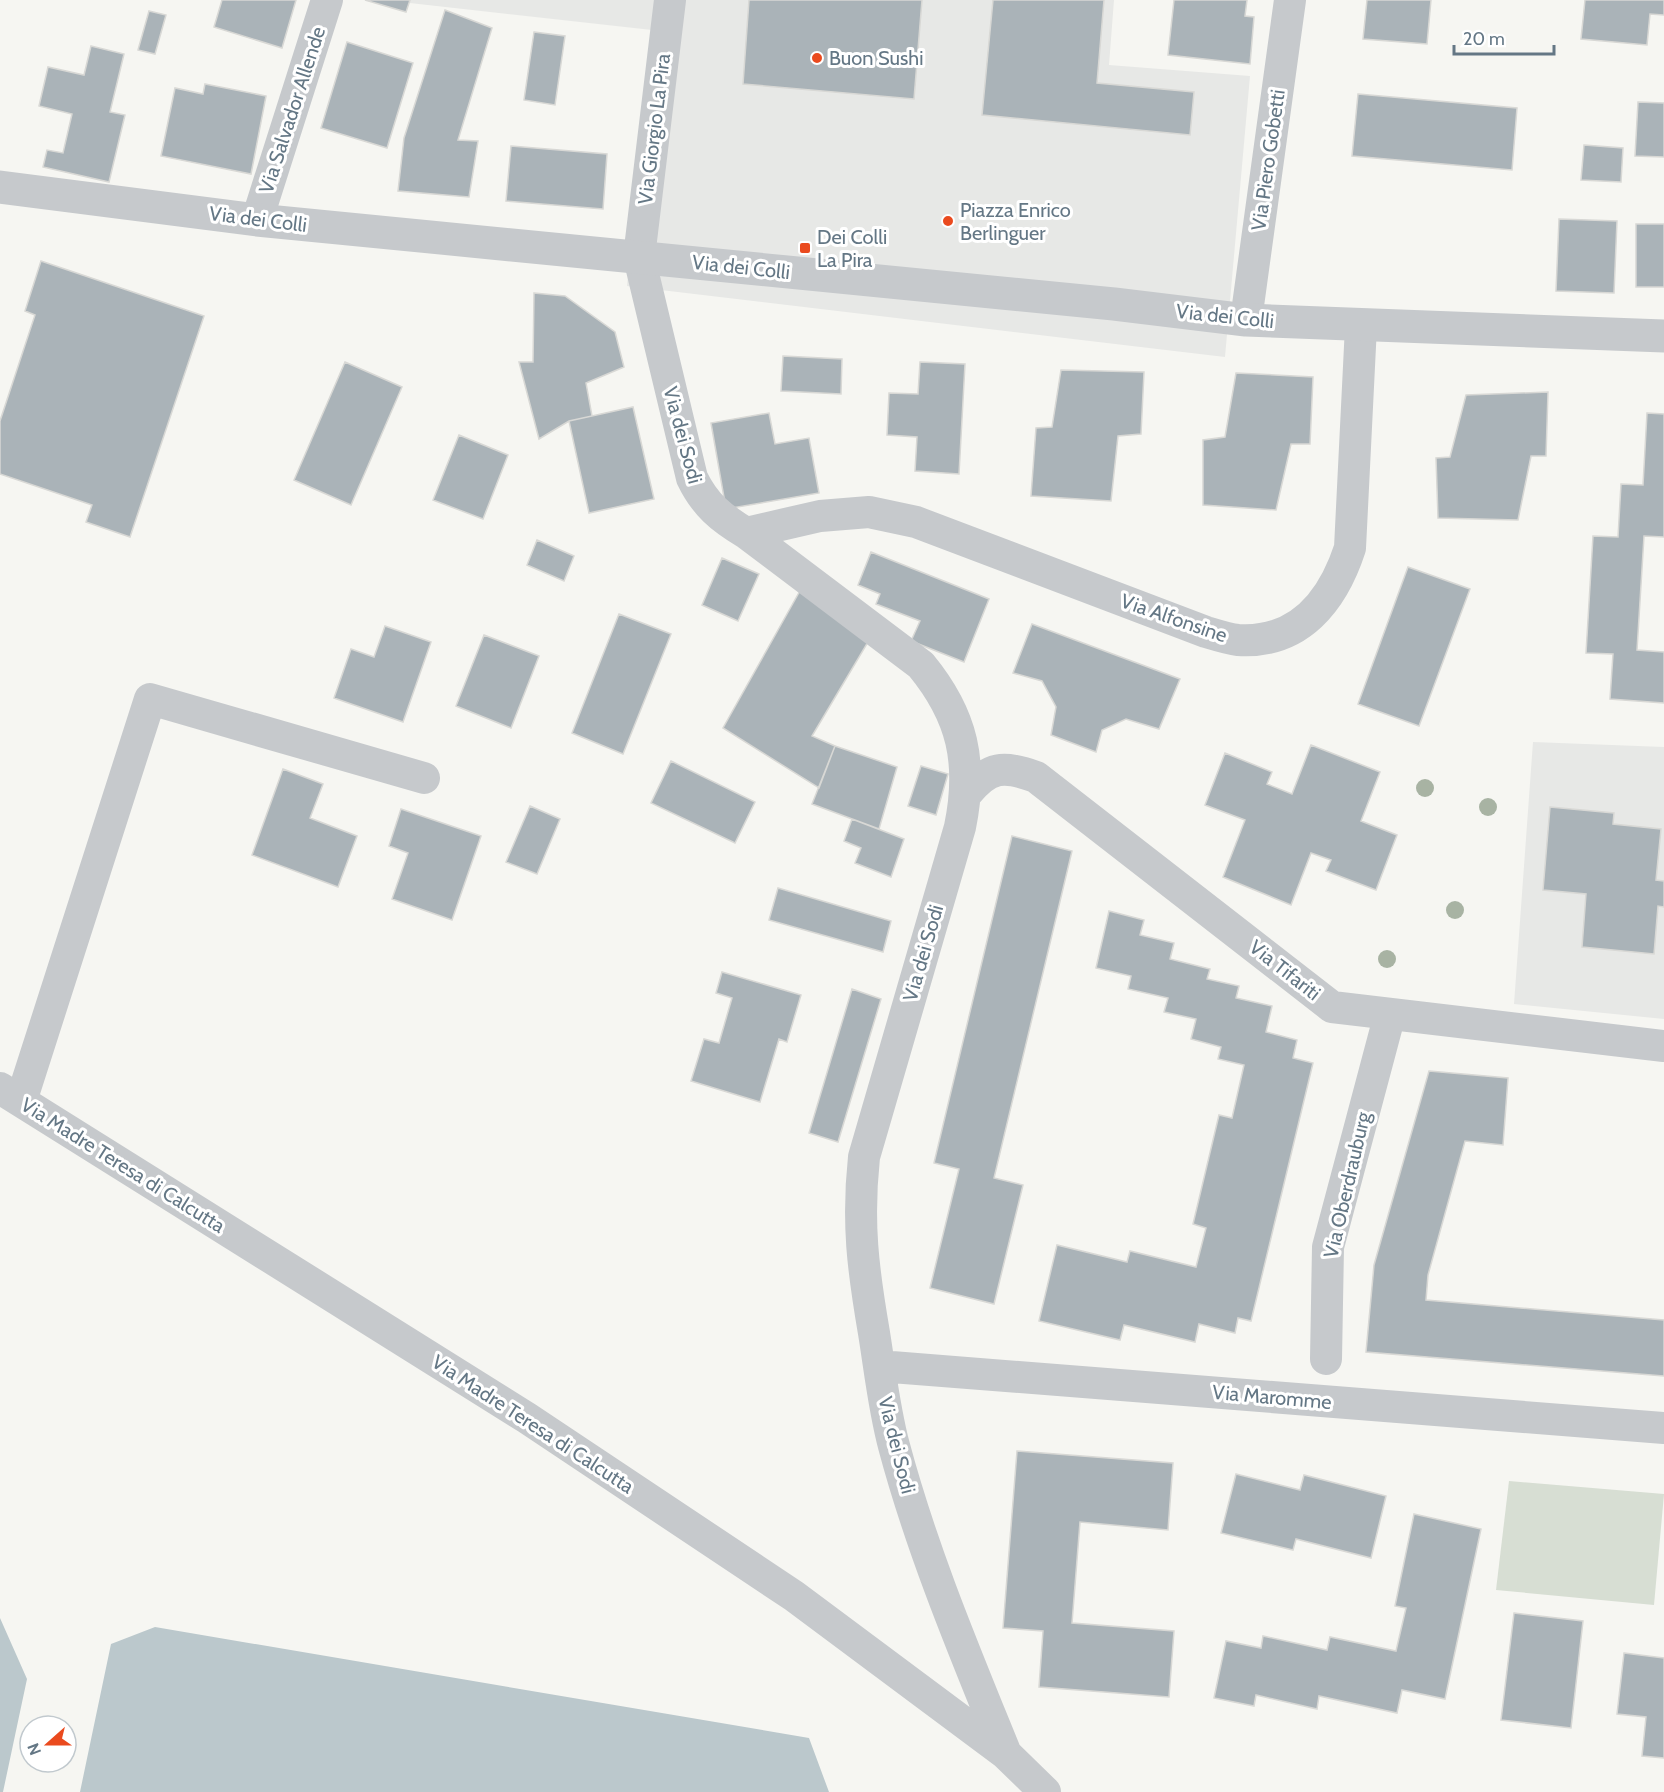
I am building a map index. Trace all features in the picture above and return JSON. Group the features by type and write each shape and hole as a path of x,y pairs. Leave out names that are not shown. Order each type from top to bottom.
{"street":[{"name":"Via Salvador Allende","path":"257,220 327,0"},
{"name":"Via Giorgio La Pira","path":"639,257 670,0"},
{"name":"Via Piero Gobetti","path":"1246,320 1290,0"},
{"name":"Via dei Colli","path":"0,187 257,220 1114,304 1246,320 1664,336"},
{"name":"Via dei Sodi","path":"639,257 692,478 701,497 718,516 746,533 921,665 943,692 957,722 965,761 967,793 960,827 864,1157 860,1196 861,1253 893,1443 916,1520 949,1614 1005,1754"},
{"name":"Via Alfonsine","path":"746,533 820,516 869,513 916,522 1206,632 1238,640 1273,636 1306,621 1328,599 1341,574 1350,548 1361,326"},
{"path":"10,1094 150,699 424,778"},
{"name":"Via Tifariti","path":"967,793 979,778 995,770 1016,769 1036,777 1332,1007 1664,1046"},
{"name":"Via Oberdrauburg","path":"1326,1359 1328,1246 1390,1014"},
{"name":"Via Madre Teresa di Calcutta","path":"10,1094 527,1418 794,1596 1005,1754 1035,1787"},
{"name":"Via Maromme","path":"879,1366 1664,1428"}],"shaded area":[{"path":"383,0 1114,0 1109,65 1250,76 1225,357 627,286 652,30"},
{"path":"1533,742 1664,747 1664,1019 1514,1004"},
{"path":"1509,1481 1664,1494 1654,1605 1496,1590"},
{"path":"0,1618 27,1679 3,1792 0,1792"},
{"path":"155,1627 809,1738 829,1792 80,1792 111,1644"}],"building":[{"path":"222,0 296,0 282,48 214,27"},
{"path":"365,0 410,0 406,12"},
{"path":"749,0 922,0 914,99 743,84"},
{"path":"993,0 1104,0 1097,83 1194,92 1190,135 982,115"},
{"path":"1174,0 1247,0 1245,16 1254,17 1250,64 1168,55"},
{"path":"1367,0 1431,0 1427,44 1363,39"},
{"path":"1585,0 1664,0 1664,15 1650,14 1647,45 1581,39"},
{"path":"445,10 492,28 458,140 478,141 469,197 398,191 404,138"},
{"path":"149,11 166,15 155,54 138,50"},
{"path":"534,32 565,36 555,105 524,100"},
{"path":"347,42 413,63 387,148 321,128"},
{"path":"91,46 124,54 110,112 125,115 109,182 43,167 47,150 63,153 72,114 39,106 48,67 84,75"},
{"path":"205,84 266,96 251,174 161,156 175,88 203,94"},
{"path":"1358,94 1517,108 1512,170 1352,156"},
{"path":"1638,102 1664,103 1664,157 1635,156"},
{"path":"1584,145 1623,148 1621,182 1581,180"},
{"path":"511,146 607,154 603,209 506,201"},
{"path":"1559,219 1617,221 1614,293 1556,291"},
{"path":"1636,224 1664,224 1664,287 1636,287"},
{"path":"41,261 204,316 130,537 86,522 92,505 0,474 0,421 35,315 25,311"},
{"path":"534,293 565,296 615,332 624,367 586,383 592,416 569,421 539,439 519,362 533,362"},
{"path":"783,356 842,359 841,394 781,391"},
{"path":"345,362 402,387 351,505 294,480"},
{"path":"920,362 965,364 959,474 915,471 917,437 887,435 889,393 918,394"},
{"path":"1061,370 1144,372 1141,434 1118,436 1111,501 1031,496 1036,428 1052,427"},
{"path":"1236,373 1313,377 1310,444 1291,444 1276,510 1203,505 1203,440 1225,437"},
{"path":"1548,392 1546,456 1531,456 1518,520 1438,518 1436,458 1450,457 1466,395"},
{"path":"633,407 654,499 589,513 569,421"},
{"path":"769,413 775,444 809,438 819,493 726,509 711,423"},
{"path":"1647,413 1664,414 1664,537 1644,536 1637,650 1664,652 1664,703 1610,699 1613,654 1586,653 1593,536 1618,537 1621,484 1643,485"},
{"path":"459,435 508,455 483,519 433,500"},
{"path":"537,540 574,556 564,581 527,565"},
{"path":"871,552 989,599 964,662 911,641 920,621 876,604 880,594 858,585"},
{"path":"722,558 759,574 738,621 702,605"},
{"path":"1408,567 1470,589 1419,726 1358,704"},
{"path":"801,589 871,637 812,736 835,746 819,788 723,728"},
{"path":"619,614 671,634 623,754 572,733"},
{"path":"1032,624 1180,679 1159,729 1126,719 1102,730 1096,752 1051,735 1056,707 1042,681 1013,673"},
{"path":"385,626 431,642 403,722 334,698 351,649 374,657"},
{"path":"484,635 539,656 511,728 456,706"},
{"path":"1311,745 1380,772 1361,821 1397,835 1376,890 1326,871 1331,860 1311,853 1291,905 1223,877 1245,820 1205,805 1225,753 1272,772 1267,784 1292,794"},
{"path":"835,746 897,767 879,829 812,804"},
{"path":"671,761 755,802 735,843 651,803"},
{"path":"921,766 948,774 936,815 908,806"},
{"path":"283,769 323,784 310,818 357,836 338,887 252,855"},
{"path":"530,806 560,819 537,874 506,862"},
{"path":"1550,807 1614,813 1613,824 1661,829 1656,880 1664,881 1664,907 1658,906 1654,954 1582,947 1586,894 1543,890"},
{"path":"401,809 481,836 452,920 392,899 408,853 389,846"},
{"path":"852,819 904,839 891,877 855,863 861,848 844,841"},
{"path":"1012,836 1072,851 994,1178 1023,1185 994,1304 930,1288 959,1169 934,1163"},
{"path":"778,888 891,921 883,952 769,920"},
{"path":"1109,911 1144,920 1140,935 1174,943 1170,959 1210,969 1207,979 1239,986 1236,998 1272,1006 1266,1032 1297,1040 1293,1058 1313,1063 1251,1321 1238,1318 1235,1333 1199,1324 1195,1342 1124,1325 1120,1340 1039,1321 1057,1245 1127,1262 1130,1251 1196,1267 1206,1228 1193,1224 1219,1115 1232,1118 1244,1065 1218,1059 1221,1047 1191,1039 1196,1019 1164,1012 1168,998 1128,989 1131,976 1096,968"},
{"path":"722,972 801,995 787,1042 779,1039 760,1102 691,1081 704,1039 719,1043 732,998 716,993"},
{"path":"852,989 881,999 838,1142 809,1133"},
{"path":"1429,1071 1508,1078 1503,1145 1465,1141 1428,1275 1426,1300 1664,1320 1664,1376 1366,1352 1374,1265"},
{"path":"1017,1451 1173,1463 1168,1530 1080,1522 1072,1623 1174,1631 1169,1697 1039,1687 1043,1631 1003,1628"},
{"path":"1236,1474 1300,1490 1304,1475 1386,1496 1371,1558 1296,1539 1293,1550 1221,1533"},
{"path":"1414,1514 1481,1529 1445,1699 1402,1690 1397,1713 1319,1696 1317,1709 1256,1695 1254,1706 1214,1698 1226,1641 1261,1648 1263,1636 1327,1650 1330,1637 1396,1651 1406,1608 1395,1606"},
{"path":"1514,1613 1583,1621 1571,1728 1501,1720"},
{"path":"1624,1653 1664,1658 1664,1758 1642,1756 1646,1717 1617,1714"}],"place":[{"name":"Buon Sushi","path":"817,58"},
{"name":"Piazza Enrico Berlinguer","path":"948,221"},
{"name":"Dei Colli La Pira","path":"805,248"}]}
